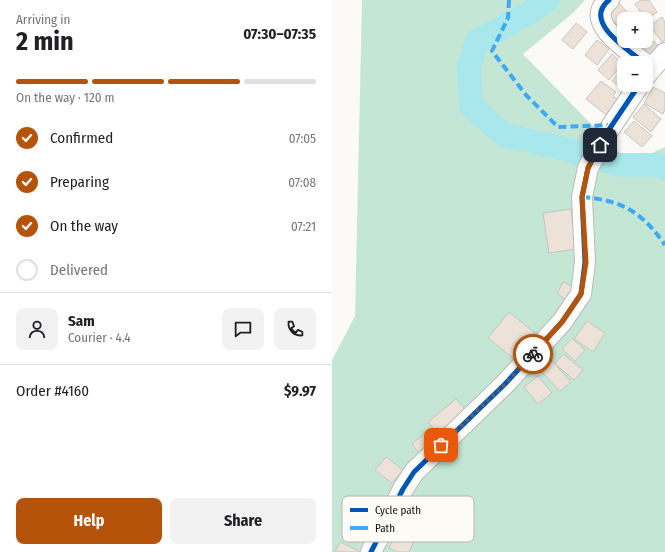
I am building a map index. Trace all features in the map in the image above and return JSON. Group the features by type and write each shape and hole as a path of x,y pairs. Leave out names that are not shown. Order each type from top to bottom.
{"street":[{"path":"609,0 604,4 600,12 602,24 608,32 634,56"},
{"path":"653,63 665,53"},
{"path":"399,496 414,472 505,384 562,322 581,294 586,262 582,197 588,168 606,134 634,92"},
{"path":"371,552 376,542"}],"green space":[{"path":"362,0 585,0 573,13 523,54 629,163 665,147 665,552 332,552 332,360 355,316"}],"building":[{"path":"641,0 649,0 657,12 653,15 653,12 640,12 635,4"},
{"path":"619,3 627,12 617,12 617,25 607,14"},
{"path":"662,17 665,22 665,40 662,42 653,30 653,24"},
{"path":"576,23 587,32 573,49 562,40"},
{"path":"597,40 609,49 597,65 585,55"},
{"path":"654,41 663,52 653,61 653,56 645,56 642,52 646,48 653,48"},
{"path":"634,48 644,48 637,55"},
{"path":"612,54 617,59 617,71 609,80 598,70"},
{"path":"617,75 617,85 612,81"},
{"path":"601,81 616,92 613,96 622,103 610,118 586,99"},
{"path":"653,87 665,93 665,109 663,114 644,103 650,92 653,92"},
{"path":"644,104 661,119 651,132 633,117"},
{"path":"634,121 652,136 642,147 624,132"},
{"path":"571,209 576,249 549,253 543,213"},
{"path":"563,282 578,289 571,302 557,294"},
{"path":"509,312 535,333 514,359 488,338"},
{"path":"587,321 605,333 593,352 574,339"},
{"path":"572,338 585,350 575,361 562,349"},
{"path":"563,354 583,370 574,380 555,364"},
{"path":"552,361 571,382 560,391 541,371"},
{"path":"538,376 552,393 538,404 524,387"},
{"path":"456,399 471,416 443,440 428,422"},
{"path":"430,429 442,444 424,459 412,444"},
{"path":"386,457 403,470 392,483 375,470"},
{"path":"340,542 359,551 359,552 335,552"},
{"path":"392,542 413,543 409,552 397,552 389,548"}],"waterway":[{"path":"547,0 531,12 477,41 469,67 471,106 504,135 565,149 619,165 658,165 665,168"}],"marked path":[{"path":"509,0 508,18 492,51 526,95 558,127 612,125"},
{"path":"582,197 609,201 630,210 648,224 665,245"}],"cycle path":[{"path":"609,0 602,8 601,17 604,26 619,43 635,56"},
{"path":"399,496 414,472 505,384 562,322 581,294 585,262 582,197 588,168 606,134 634,92"},
{"path":"371,552 376,542"}],"way so far":[{"path":"441,445 505,384 533,354"}],"route":[{"path":"533,354 562,322 581,294 586,262 582,197 588,168 600,145"}]}
